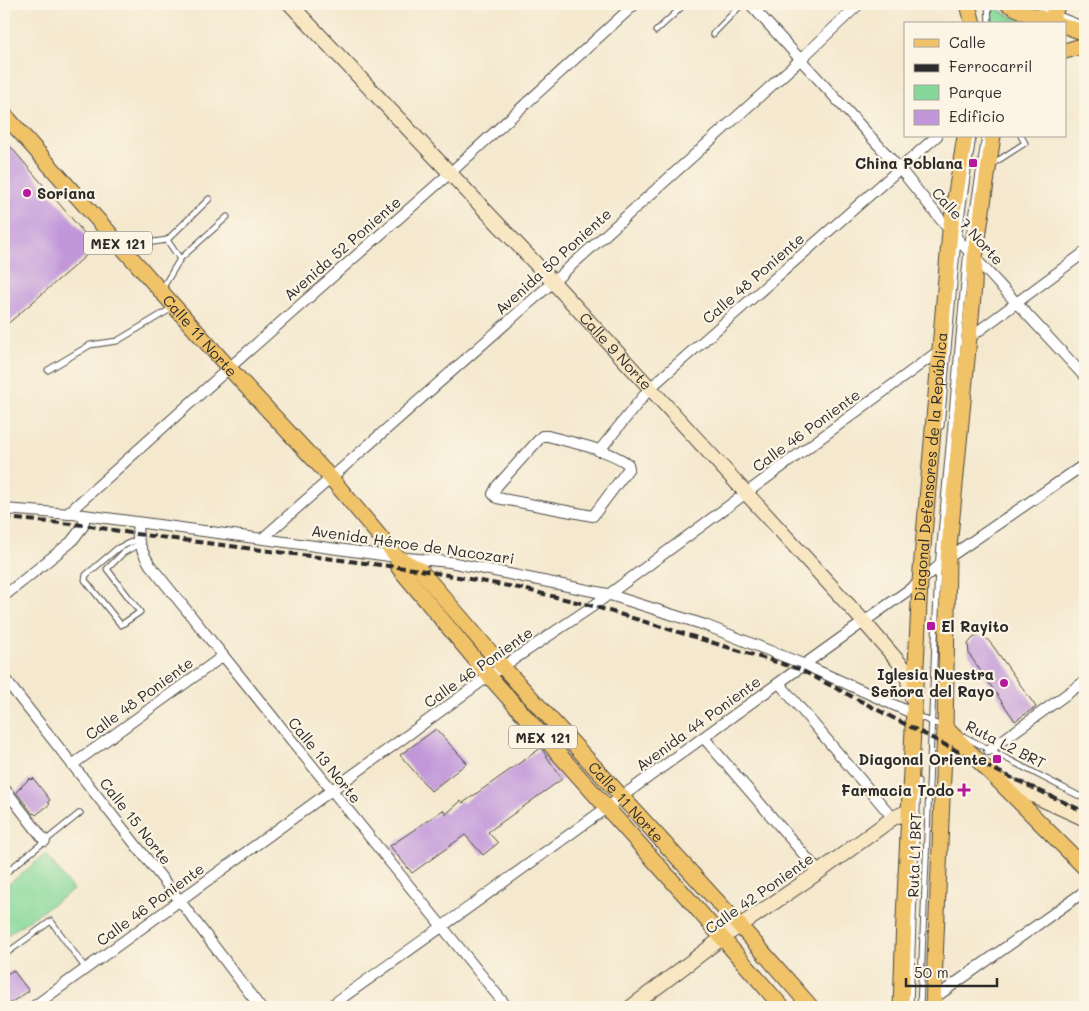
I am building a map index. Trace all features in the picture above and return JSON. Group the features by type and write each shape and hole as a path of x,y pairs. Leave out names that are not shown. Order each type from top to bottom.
{"main road":[{"name":"Calle 9 Norte","path":"290,4 553,282 864,622 903,668 919,716"},
{"path":"968,4 973,22"},
{"path":"977,4 978,22"},
{"path":"1008,4 1013,8 1049,16"},
{"path":"1066,26 1085,33"},
{"path":"1066,51 1085,45"},
{"name":"Calle 11 Norte","path":"4,114 228,368 331,478 397,557 420,570 503,667 740,926 811,1007"},
{"name":"Diagonal Defensores de la República","path":"901,1007 909,811 919,716 924,581 940,350 965,138"},
{"name":"Diagonal Defensores de la República","path":"927,1005 943,563 969,338 971,253 989,167 993,138"},
{"name":"Calle 11 Norte","path":"397,557 399,568 489,676 782,1007"},
{"path":"938,724 996,778 1085,868"},
{"path":"996,778 1085,819"},
{"name":"Calle 42 Poniente","path":"631,1007 722,938 819,872 893,818 909,811"}],"street":[{"name":"Avenida 52 Poniente","path":"67,514 228,368 450,173 635,4"},
{"name":"Calle 7 Norte","path":"750,4 900,169 954,236 1085,377"},
{"name":"Avenida 50 Poniente","path":"263,538 553,282 800,60 858,4"},
{"name":"Calle 48 Poniente","path":"599,451 650,388 935,138"},
{"path":"969,338 1016,301 1085,252"},
{"name":"Calle 46 Poniente","path":"33,1007 332,792 489,676 593,606 940,350"},
{"path":"542,436 548,436 599,451 623,460 628,464 629,468 593,516 497,498 493,494 497,486 542,436"},
{"name":"Avenida 44 Poniente","path":"329,1007 443,927 606,807 864,622 924,581 943,563 1085,464"},
{"name":"Avenida Héroe de Nacozari","path":"4,509 84,515 397,557 450,562 607,594 705,624 805,665 919,716"},
{"path":"4,596 72,542 84,525 84,515"},
{"name":"Calle 13 Norte","path":"138,523 136,534 138,542 150,565 507,1007"},
{"name":"Calle 48 Poniente","path":"72,765 223,656"},
{"name":"Calle 15 Norte","path":"4,678 180,901 260,1007"},
{"path":"989,750 1085,681"},
{"path":"779,683 893,818"},
{"path":"704,738 819,872"},
{"path":"4,788 45,841"},
{"path":"927,1005 1085,891"}],"lane":[{"path":"656,31 685,4"},
{"path":"713,34 742,4"},
{"path":"988,4 989,22"},
{"path":"1031,4 1049,16 1085,25"},
{"path":"941,428 954,236 973,138"},
{"path":"943,563 971,253 985,138"},
{"path":"989,167 1025,143 1022,138"},
{"path":"119,245 167,240 209,199"},
{"path":"160,291 180,259 227,217"},
{"path":"167,240 180,259"},
{"path":"48,370 90,345 117,342 174,307"},
{"path":"138,542 123,552 107,569 140,612 121,625 85,580 86,575 118,548 138,542"},
{"path":"924,581 930,546"},
{"name":"Ruta L2 BRT","path":"919,716 1085,799"},
{"name":"Ruta L1 BRT","path":"910,1007 918,772"},
{"path":"4,874 80,813"},
{"path":"4,955 51,920 86,969"}],"green space":[{"path":"989,4 1008,15 1026,22 991,22"},
{"path":"46,854 73,890 4,937 4,888"}],"building":[{"name":"Soriana","path":"4,139 96,247 4,327"},
{"name":"Iglesia Nuestra Señora del Rayo","path":"978,636 986,638 993,646 1036,707 1015,721 969,654 968,644 973,638"},
{"path":"436,729 467,763 431,791 400,755"},
{"path":"541,748 562,779 488,832 498,843 483,855 465,835 412,873 390,846 443,810 446,814 461,801 463,803"},
{"path":"30,778 31,780 33,778 50,800 48,802 50,804 36,815 33,814 16,792"},
{"path":"13,970 29,991 4,1007 4,976"}],"railway":[{"path":"4,518 84,525 136,534 420,570 519,588 593,606 799,669 982,764 1085,812"}],"place":[{"name":"China Poblana","path":"973,163"},
{"name":"Soriana","path":"27,193"},
{"name":"El Rayito","path":"931,626"},
{"name":"Iglesia Nuestra Señora del Rayo","path":"1004,683"},
{"name":"Diagonal Oriente","path":"997,759"},
{"name":"Farmacia Todo","path":"964,790"}]}
